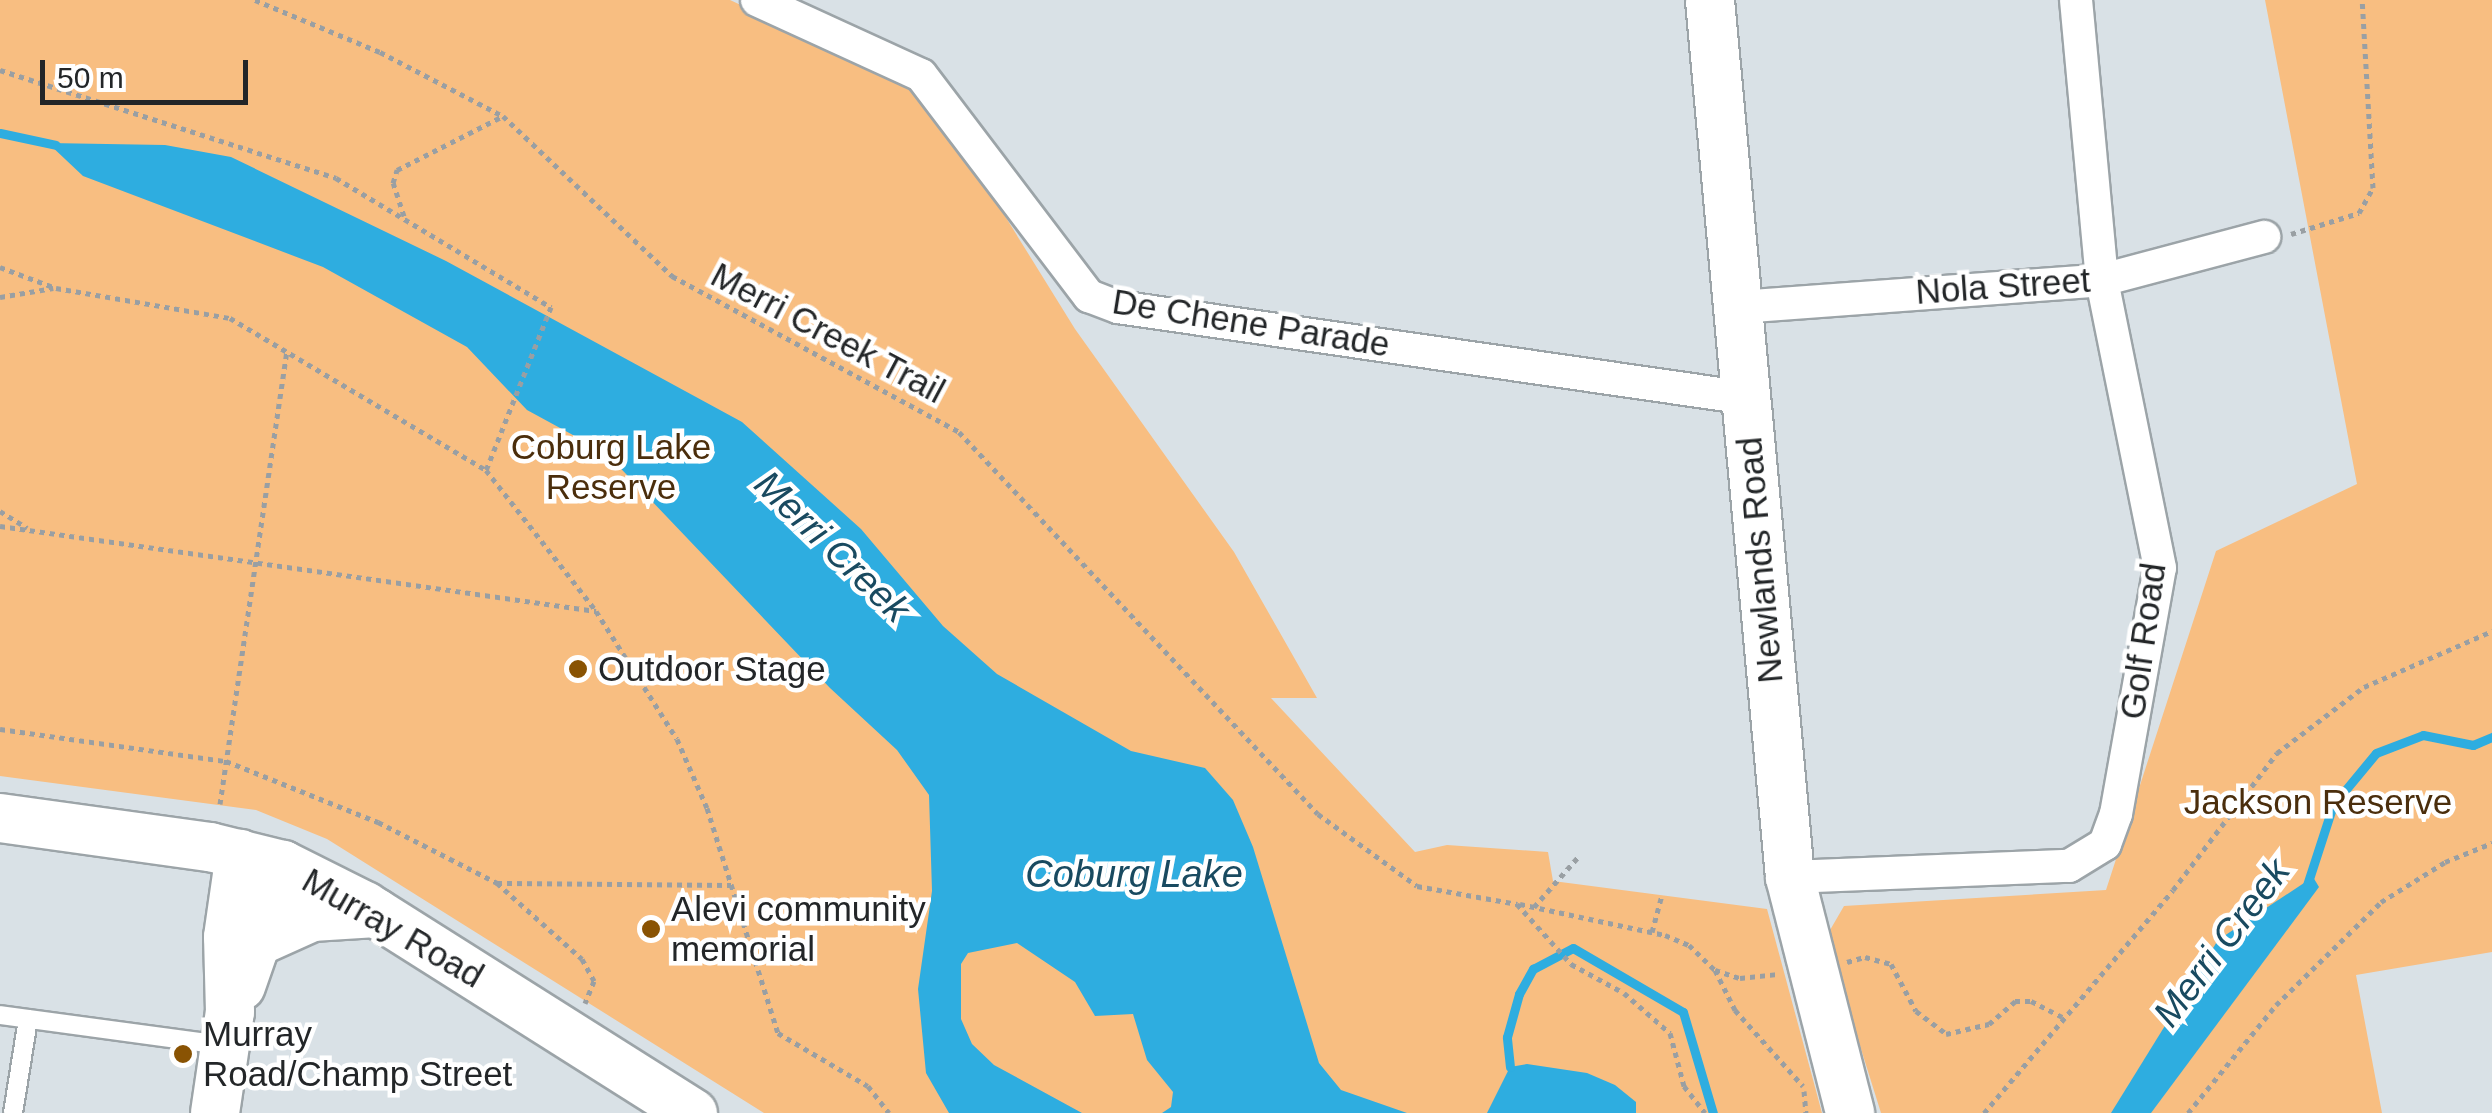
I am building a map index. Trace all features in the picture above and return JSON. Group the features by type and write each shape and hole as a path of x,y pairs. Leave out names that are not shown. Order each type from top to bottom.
{"street":[{"name":"De Chene Parade","path":"758,0 921,74 1089,296 1118,307 1747,398"},
{"name":"Golf Road","path":"1790,876 2069,866 2105,844 2116,814 2160,568 2102,280 2076,0"},
{"name":"Newlands Road","path":"1704,1 1738,306 1790,876 1850,1113"},
{"name":"Nola Street","path":"1738,306 2102,280 2264,238"},
{"name":"Murray Road","path":"0,818 262,859 376,913 693,1113"},
{"path":"215,1113 240,1034 259,940 262,859"},
{"path":"240,1034 228,937 262,859"},
{"path":"259,940 312,917 376,913"}],"lane":[{"path":"0,1015 240,1034"},
{"path":"13,1113 28,1019"}],"path":[{"name":"Merri Creek Trail","path":"255,0 380,52 503,116 672,276 959,432 1352,844 1417,886 1652,932 1689,945 1715,970"},
{"path":"2264,238 2359,213 2374,188 2362,0"},
{"path":"0,70 336,178 551,306 486,470"},
{"path":"404,216 394,183 397,170 503,116"},
{"path":"0,266 56,288 230,318 486,470 596,611 677,738 731,885 778,1033 868,1086 889,1113"},
{"path":"0,297 56,288"},
{"path":"220,804 288,352"},
{"path":"0,510 30,530"},
{"path":"0,526 596,611"},
{"path":"1984,1113 2174,890 2254,777 2294,737 2364,687 2492,631"},
{"path":"0,729 226,761 378,822 497,882 582,960 594,980 584,1006"},
{"path":"2188,1113 2276,1006 2367,914 2445,862 2492,843"},
{"path":"1534,906 1578,856"},
{"path":"497,882 731,885"},
{"path":"1652,932 1662,896"},
{"path":"1517,904 1571,964 1624,993 1670,1032 1684,1086 1705,1113"},
{"path":"1715,970 1740,978 1811,970 1865,957 1891,964 1916,1011 1946,1034 1989,1024 2014,1001 2031,1001 2062,1017"},
{"path":"1715,970 1735,1010 1803,1086"},
{"path":"240,1034 290,1046"}],"green space":[{"name":"Coburg Lake Reserve","path":"0,0 730,0 928,92 1075,329 1234,552 1317,698 1271,698 1415,852 1447,845 1548,852 1553,881 1767,909 1822,1113 764,1113 327,839 256,810 0,776"},
{"name":"Jackson Reserve","path":"2265,0 2492,0 2492,952 2356,975 2382,1113 1881,1113 1826,937 1844,906 2106,890 2216,551 2357,484"}],"water":[{"name":"Coburg Lake","path":"48,143 165,145 231,157 446,261 742,422 861,529 943,626 997,674 1131,751 1205,768 1233,800 1253,847 1319,1063 1341,1090 1407,1113 1162,1113 1171,1107 1173,1092 1147,1060 1133,1014 1095,1016 1075,982 1017,943 968,953 961,964 961,1019 972,1044 994,1065 1082,1113 949,1113 926,1073 918,989 932,891 929,795 897,750 830,688 606,453 527,410 467,347 323,267 83,176"},
{"path":"2313,877 2319,887 2151,1113 2111,1113 2218,940"},
{"path":"1527,1064 1587,1073 1615,1085 1636,1102 1636,1113 1487,1113 1510,1067"}],"waterway":[{"name":"Merri Creek","path":"0,133 56,145"},
{"name":"Merri Creek","path":"2307,885 2333,805 2376,753 2423,735 2473,745 2492,737"},
{"path":"1510,1067 1507,1037 1519,994 1533,969 1573,948 1683,1012 1713,1113"}],"place":[{"name":"Outdoor Stage","path":"578,669"},
{"name":"Alevi community memorial","path":"651,929"},
{"name":"Murray Road/Champ Street","path":"183,1054"}]}
